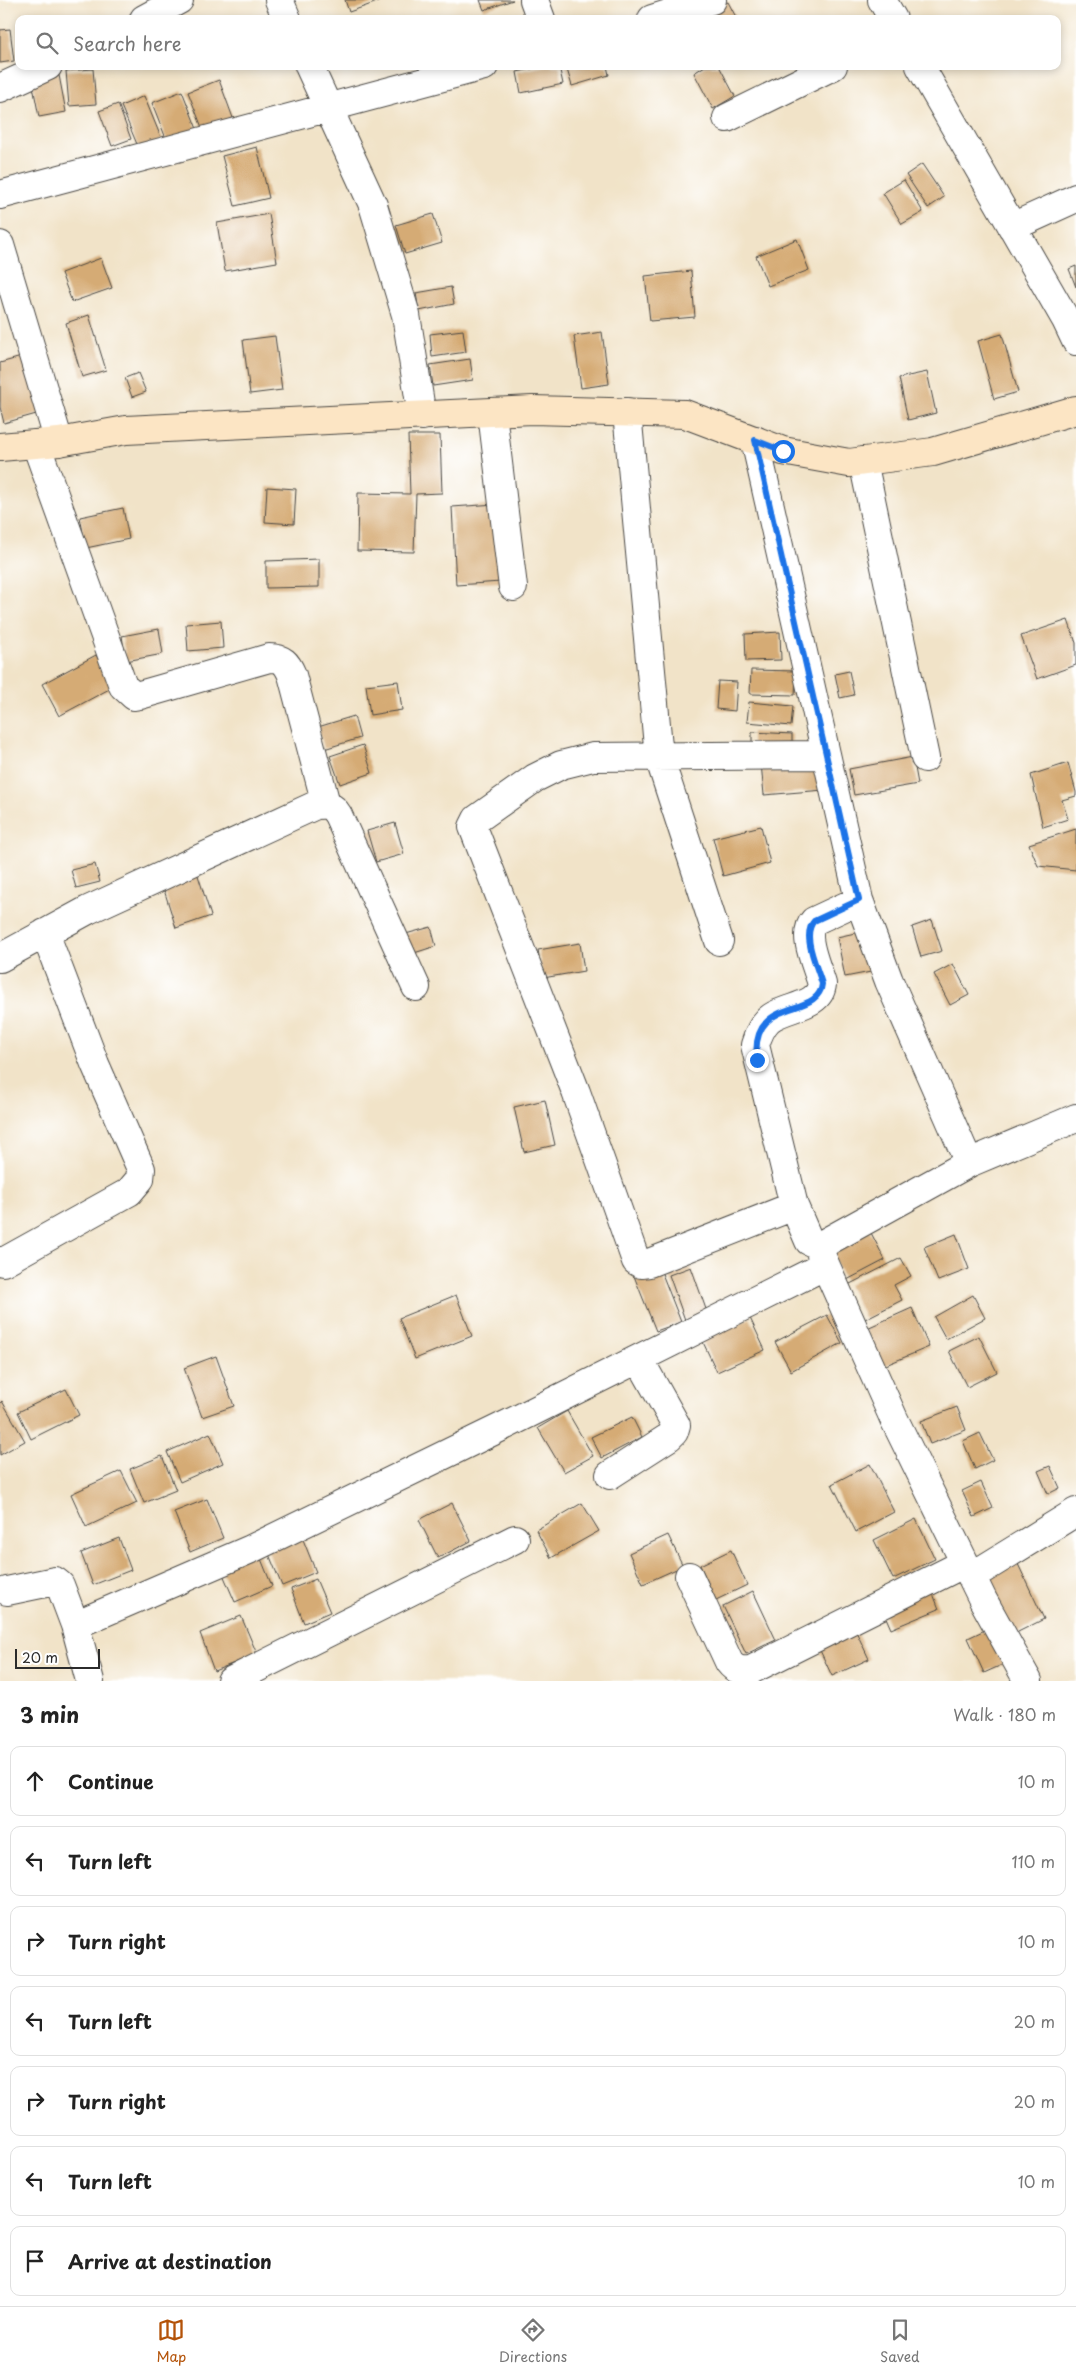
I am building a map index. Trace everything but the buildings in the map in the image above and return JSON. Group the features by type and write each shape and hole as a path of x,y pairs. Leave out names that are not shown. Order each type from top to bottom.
{"street":[{"path":"152,15 180,0"},
{"path":"279,0 285,15"},
{"path":"534,0 540,15"},
{"path":"665,15 712,0"},
{"path":"882,0 891,15"},
{"path":"0,88 39,70"},
{"path":"311,70 373,205 406,315 422,416"},
{"path":"0,195 469,70"},
{"path":"727,118 825,70"},
{"path":"922,70 1066,320 1076,341"},
{"path":"1012,227 1076,198"},
{"path":"0,246 47,443 123,686 134,696 140,695 269,658 278,658 287,664 292,675 326,804"},
{"path":"0,447 47,443 126,430 532,410 685,414 792,453 850,463 933,452 1076,410"},
{"path":"627,412 659,757 719,941"},
{"path":"492,413 513,587"},
{"path":"755,440 859,900 889,981 969,1163"},
{"path":"863,461 925,758"},
{"path":"794,1206 649,1262 641,1264 636,1261 576,1092 473,827 477,819 535,778 561,765 593,757 826,755"},
{"path":"0,958 88,910 316,805 326,804 333,808 338,815 416,987"},
{"path":"859,900 814,921 810,925 809,937 822,984 821,990 815,999 774,1016 767,1021 759,1032 755,1045 794,1206 809,1241 823,1257 894,1419 968,1569 1028,1681"},
{"path":"0,1261 3,1262 129,1192 140,1179 141,1169 94,1064 45,933"},
{"path":"75,1625 251,1548 639,1359 823,1257 828,1241 969,1163 1076,1118"},
{"path":"610,1475 669,1437 674,1432 676,1425 639,1359"},
{"path":"689,1576 728,1662 738,1670 751,1670 968,1569 1076,1512"},
{"path":"231,1681 515,1539"},
{"path":"2,1591 56,1580 60,1585 75,1625 90,1681"}],"route":[{"path":"757,1060 755,1045 759,1032 767,1021 774,1016 815,999 821,990 822,984 809,937 808,930 810,925 814,921 859,900 755,440 783,451"}]}
